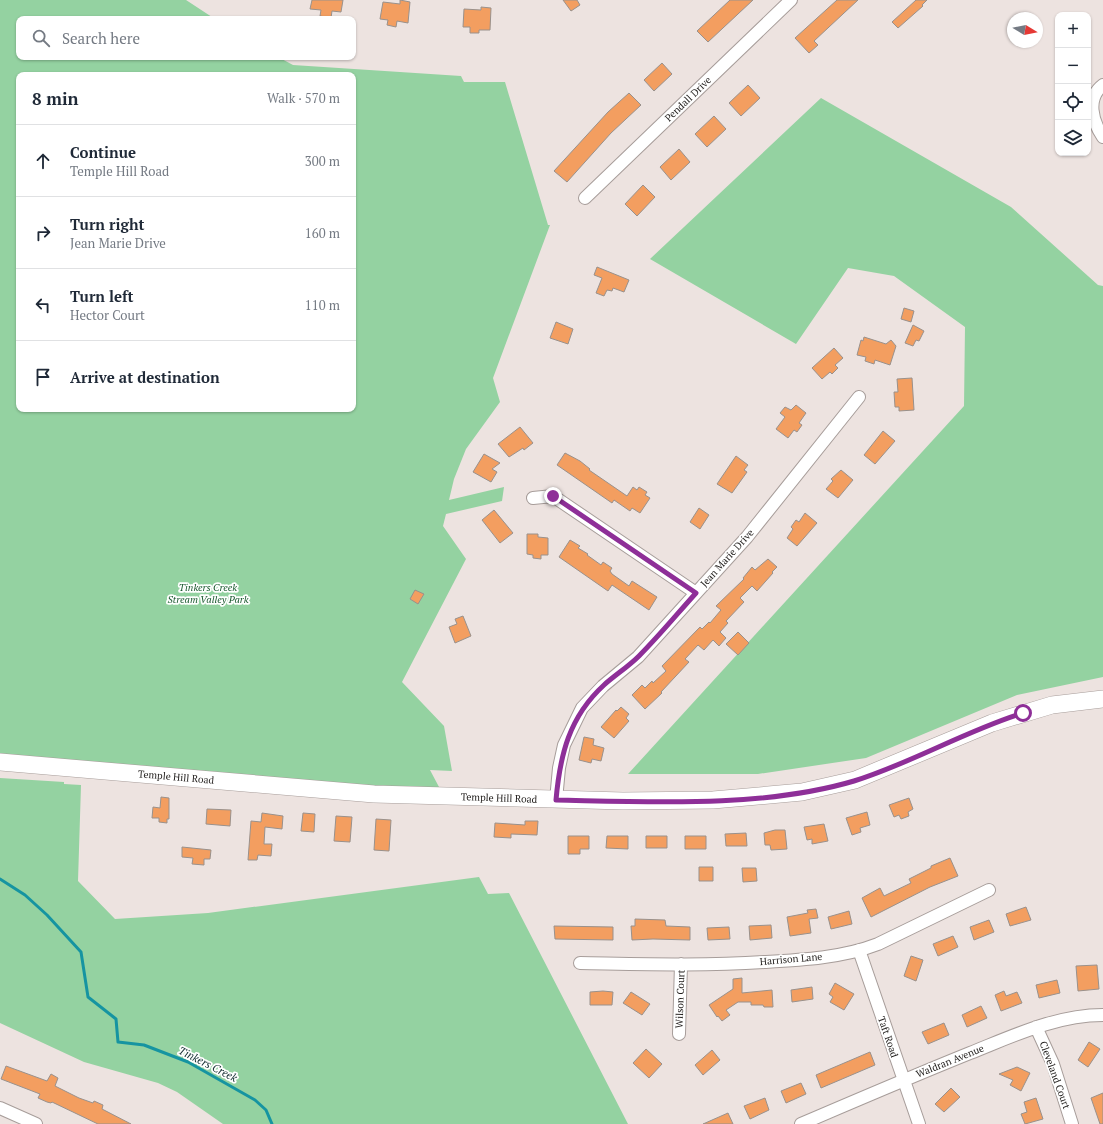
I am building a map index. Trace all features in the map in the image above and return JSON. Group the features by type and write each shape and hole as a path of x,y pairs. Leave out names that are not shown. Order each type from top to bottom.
{"main road":[{"name":"Temple Hill Road","path":"0,762 374,794 556,800 713,800 802,792 855,780 992,723 1052,705 1103,699"}],"street":[{"name":"Pendall Drive","path":"585,198 791,0"},
{"path":"1103,84 1092,98 1092,109 1103,137"},
{"name":"Jean Marie Drive","path":"556,800 559,768 564,745 582,708 603,686 638,657 747,537 859,397"},
{"path":"533,498 553,496 696,593"},
{"name":"Harrison Lane","path":"580,963 681,964 780,962 859,950 878,944 989,890"},
{"name":"Taft Road","path":"859,950 919,1124"},
{"name":"Wilson Court","path":"679,1034 681,964"},
{"name":"Waldran Avenue","path":"801,1124 903,1080 1036,1027 1078,1016 1103,1015"},
{"name":"Cleveland Court","path":"1036,1027 1053,1064 1072,1124"},
{"path":"0,1108 36,1124"}],"green space":[{"name":"Tinkers Creek Stream Valley Park","path":"0,0 186,0 210,16 16,16 16,60 284,60 293,65 461,76 464,82 505,82 548,225 550,225 493,378 500,402 466,449 454,479 449,500 504,487 502,501 446,514 443,526 466,559 402,682 444,726 452,771 430,770 439,787 387,789 0,760"},
{"path":"821,98 1011,207 1098,285 1103,286 1103,677 1017,695 866,758 758,774 628,774 964,406 965,327 894,276 848,268 796,344 650,259"},
{"path":"0,778 64,782 64,784 81,785 78,881 115,919 208,913 479,877 488,894 509,893 628,1124 223,1124 177,1092 158,1083 84,1062 0,1023"}],"building":[{"path":"312,0 343,0 341,12 332,11 331,16 320,16 321,10 310,9"},
{"path":"400,0 410,2 408,23 397,21 396,27 387,25 388,20 380,19 383,2 400,4"},
{"path":"563,0 577,0 580,5 571,11"},
{"path":"730,0 753,0 708,42 697,31"},
{"path":"837,0 858,0 814,41 818,45 809,53 795,38"},
{"path":"916,0 927,0 922,5 923,6 898,28 892,22"},
{"path":"481,7 491,8 490,30 479,30 479,33 470,33 470,27 463,27 464,9 481,10"},
{"path":"662,63 672,74 654,91 644,80"},
{"path":"748,85 760,98 741,116 729,103"},
{"path":"629,93 641,105 611,133 567,182 554,171 608,112"},
{"path":"714,116 726,129 707,147 695,134"},
{"path":"679,149 690,162 671,180 660,167"},
{"path":"643,185 655,197 637,216 625,204"},
{"path":"597,267 629,280 624,292 613,288 612,291 607,290 604,296 596,293 602,278 594,275"},
{"path":"904,308 914,311 911,322 901,319"},
{"path":"556,322 573,329 568,344 550,338"},
{"path":"913,325 924,331 919,341 916,340 913,346 905,343"},
{"path":"864,337 886,344 891,340 896,346 890,365 875,360 874,364 865,361 866,357 857,355 861,340 863,341"},
{"path":"834,348 843,358 835,365 838,368 832,374 830,372 822,379 812,368"},
{"path":"912,378 914,410 899,411 899,407 895,407 894,392 898,392 897,379"},
{"path":"796,405 806,413 799,423 802,425 797,432 794,430 788,438 776,429 785,417 780,413 785,407 791,410"},
{"path":"520,427 533,443 524,450 523,448 509,457 498,444"},
{"path":"883,431 895,441 875,464 864,455"},
{"path":"565,453 580,461 590,469 589,470 627,496 633,487 637,490 639,487 647,492 645,495 650,498 640,513 632,508 630,511 614,500 612,503 557,465"},
{"path":"484,454 500,463 492,469 497,472 491,482 473,472"},
{"path":"736,456 748,465 744,470 747,472 732,493 717,484"},
{"path":"841,470 853,480 838,498 826,489 833,481 831,479"},
{"path":"699,508 709,515 700,529 690,522"},
{"path":"494,510 513,533 500,543 482,520"},
{"path":"805,513 817,523 797,546 787,538 793,529 791,527 796,520 799,522"},
{"path":"527,534 538,534 538,537 548,538 548,555 541,555 541,559 533,558 533,555 527,554"},
{"path":"570,540 580,546 578,548 601,565 603,562 612,568 610,571 612,574 629,586 632,581 657,597 649,610 612,585 608,591 559,557"},
{"path":"768,559 777,567 757,591 752,586 740,598 744,602 726,621 728,623 720,632 726,638 719,646 713,640 704,650 698,645 685,659 689,662 661,692 662,693 645,709 632,695 642,685 645,688 666,671 662,666 700,627 702,629 709,622 710,623 721,610 716,606 744,579 743,578 752,567 755,570"},
{"path":"415,590 424,594 418,604 410,599"},
{"path":"463,616 471,636 455,643 449,627 457,624 455,619"},
{"path":"738,632 749,643 738,655 726,644"},
{"path":"621,707 629,714 626,718 629,721 614,738 601,727 616,710 617,711"},
{"path":"584,737 594,739 593,745 604,748 601,761 592,759 591,763 579,760"},
{"path":"161,797 169,798 169,819 167,819 167,823 159,822 159,818 152,818 153,807 160,808"},
{"path":"909,798 913,809 908,812 909,816 901,819 899,815 894,817 889,805"},
{"path":"207,809 231,810 230,826 206,824"},
{"path":"867,812 870,825 860,828 861,832 852,835 846,818"},
{"path":"262,813 283,816 282,829 265,827 264,844 272,844 271,856 258,855 257,860 248,860 251,821 261,822"},
{"path":"303,813 315,814 314,832 301,831"},
{"path":"336,816 352,817 350,842 334,841"},
{"path":"376,819 391,820 389,851 374,850"},
{"path":"525,821 538,821 537,835 511,834 511,838 494,837 495,823 525,825"},
{"path":"824,824 828,841 812,844 812,839 807,840 804,827"},
{"path":"775,830 785,830 787,849 771,850 770,845 765,845 764,833"},
{"path":"746,833 747,846 726,846 725,834"},
{"path":"568,836 589,836 589,849 580,849 580,854 568,854"},
{"path":"607,836 628,836 628,849 606,848"},
{"path":"646,836 667,836 667,848 646,848"},
{"path":"685,836 706,836 706,849 685,849"},
{"path":"182,847 211,850 210,859 204,859 204,865 192,864 193,858 182,857"},
{"path":"950,858 958,876 930,887 871,917 862,898 880,888 884,896 911,883 909,879 931,868 931,866"},
{"path":"699,867 713,867 713,881 699,881"},
{"path":"742,868 756,868 757,881 743,882"},
{"path":"1026,907 1031,920 1010,926 1006,914"},
{"path":"816,909 818,918 809,919 811,933 790,936 787,917 808,913 807,910"},
{"path":"849,911 852,924 831,929 828,917"},
{"path":"635,919 665,920 666,926 690,927 690,940 632,940 631,926 635,926"},
{"path":"989,920 994,932 974,940 970,927"},
{"path":"771,925 772,938 750,940 749,926"},
{"path":"554,926 613,927 613,940 555,939"},
{"path":"729,927 730,939 708,940 707,928"},
{"path":"953,936 958,947 938,956 933,944"},
{"path":"911,956 923,960 916,981 904,976"},
{"path":"1097,965 1099,989 1078,991 1076,966"},
{"path":"742,978 742,993 772,990 773,1007 751,1005 751,1002 738,1002 726,1010 730,1015 722,1021 718,1016 717,1017 709,1005 733,989 733,979"},
{"path":"1057,980 1060,993 1039,998 1036,985"},
{"path":"835,983 854,994 844,1010 830,1002 833,997 829,994"},
{"path":"812,987 813,999 792,1002 791,990"},
{"path":"1004,991 1006,996 1017,992 1022,1003 1001,1011 995,995"},
{"path":"590,992 613,992 612,1005 590,1005"},
{"path":"631,992 650,1004 642,1015 623,1003"},
{"path":"981,1006 987,1018 967,1027 962,1015"},
{"path":"944,1023 949,1035 928,1044 922,1032"},
{"path":"1089,1042 1100,1049 1088,1067 1078,1060"},
{"path":"646,1049 662,1064 649,1078 633,1063"},
{"path":"712,1050 720,1060 703,1075 695,1065"},
{"path":"870,1052 875,1065 821,1088 816,1075"},
{"path":"6,1066 47,1081 51,1074 58,1078 55,1086 79,1098 93,1103 94,1101 103,1105 102,1109 131,1124 98,1124 52,1102 47,1102 38,1098 40,1094 1,1079"},
{"path":"1017,1067 1030,1073 1021,1091 1010,1085 1013,1080 999,1074"},
{"path":"801,1083 806,1094 786,1103 781,1091"},
{"path":"951,1088 960,1097 944,1112 935,1104"},
{"path":"1103,1093 1103,1124 1100,1124 1091,1098"},
{"path":"765,1098 769,1110 750,1119 744,1106"},
{"path":"1036,1098 1043,1119 1025,1124 1021,1114 1027,1112 1024,1102"},
{"path":"728,1113 733,1124 703,1124"}],"waterway":[{"name":"Tinkers Creek","path":"0,879 25,895 47,915 81,952 88,997 116,1019 118,1042 144,1045 188,1062 255,1100 266,1110 272,1124"}],"route":[{"path":"553,496 696,593 638,657 603,686 582,708 564,745 559,768 556,800 713,800 750,798 802,792 855,780 992,723 1023,713"}]}
